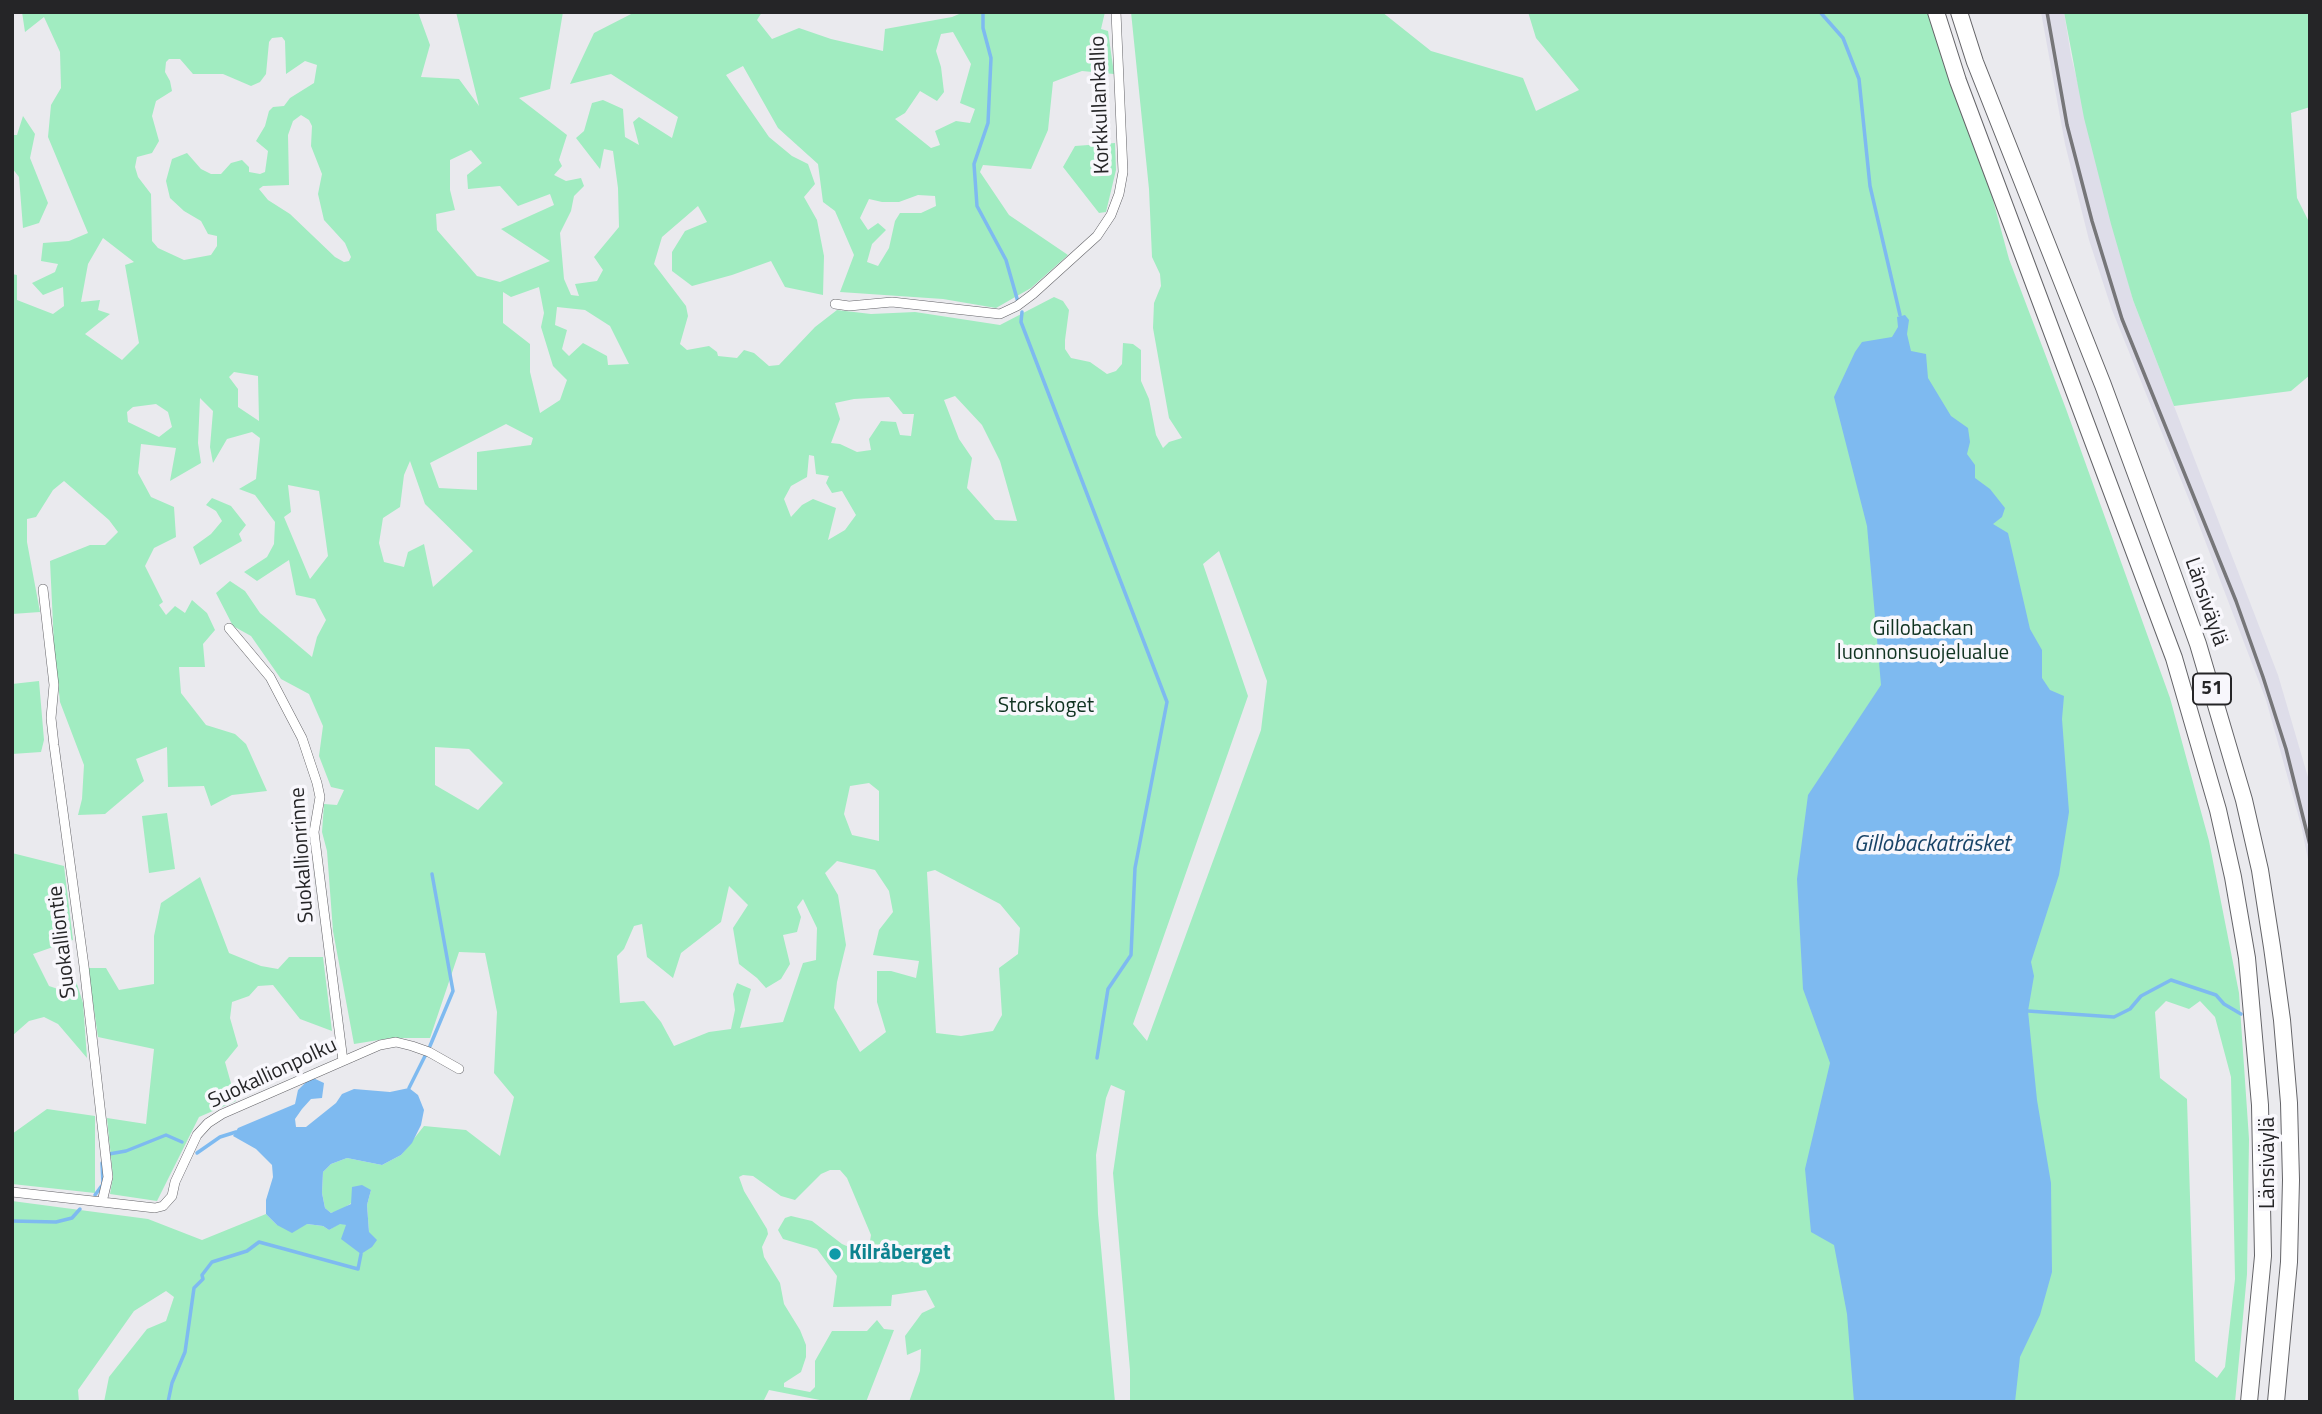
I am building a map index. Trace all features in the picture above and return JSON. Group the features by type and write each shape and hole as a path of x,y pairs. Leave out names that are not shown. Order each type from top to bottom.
{"highway":[{"name":"Länsiväylä","path":"1936,12 1958,81 2174,658 2218,810 2247,958 2260,1105 2263,1256 2249,1402"},
{"name":"Länsiväylä","path":"1959,12 1975,61 2103,385 2171,569 2210,682 2244,800 2260,870 2282,1020 2289,1103 2289,1262 2276,1402"}],"street":[{"name":"Korkkullankallio","path":"835,304 849,306 892,302 1000,314 1033,294 1097,236 1111,215 1123,172 1115,12"},
{"name":"Suokalliontie","path":"43,589 54,685 51,718 54,745 107,1164 108,1177 102,1202"},
{"name":"Suokallionrinne","path":"229,628 270,677 302,738 317,783 320,797 314,832 343,1061"},
{"name":"Suokallionpolku","path":"102,1202 155,1208 163,1206 172,1196 175,1182 197,1135 208,1123 222,1114 380,1045 396,1042 429,1052 459,1069"},
{"path":"12,1192 102,1202"}],"shaded area":[{"path":"2041,12 2064,12 2071,56 2133,300 2278,675 2310,784 2310,869 2301,825 2266,700 2112,310 2089,240 2065,144"}],"green space":[{"path":"22,12 418,12 430,45 421,77 459,79 479,106 456,12 563,12 550,89 519,98 567,135 559,160 562,166 554,175 566,181 581,178 584,186 574,196 571,211 560,233 564,279 571,295 579,296 575,284 597,281 603,270 594,257 619,227 613,151 604,149 600,169 576,138 584,131 592,103 603,100 623,109 625,137 639,145 633,122 639,117 672,138 678,117 611,74 570,84 594,33 635,12 762,12 757,20 772,39 799,28 831,39 883,51 885,29 952,17 964,12 1105,12 1101,29 1108,31 1114,74 1082,71 1053,82 1048,130 1031,169 983,165 980,172 1009,215 1068,255 1031,288 996,308 943,299 840,292 854,255 835,211 823,202 818,164 778,128 743,66 726,75 769,137 792,156 808,164 815,184 804,197 817,220 824,256 823,295 785,287 771,261 692,286 672,271 672,252 685,231 707,222 698,206 662,237 654,264 686,306 688,316 680,344 687,350 709,346 718,356 737,358 744,350 754,353 769,366 779,365 815,327 837,310 871,314 915,312 1000,325 1054,297 1063,301 1069,310 1065,349 1071,358 1090,362 1107,374 1116,371 1122,364 1123,343 1133,344 1141,350 1141,381 1149,399 1156,435 1163,448 1169,442 1182,438 1169,418 1153,328 1154,303 1161,286 1160,274 1152,257 1149,189 1131,12 1382,12 1431,51 1523,78 1536,111 1579,90 1536,38 1528,12 1927,12 1959,75 2009,259 2170,698 2209,841 2239,993 2249,1139 2247,1274 2235,1402 1130,1402 1130,1370 1113,1173 1125,1091 1111,1085 1106,1098 1096,1155 1098,1214 1115,1402 909,1402 920,1371 921,1349 907,1355 905,1336 922,1313 935,1307 926,1290 892,1295 891,1306 833,1307 837,1276 817,1249 783,1239 778,1230 785,1218 791,1216 812,1221 842,1244 858,1251 870,1241 871,1235 847,1178 840,1170 830,1170 821,1174 795,1200 781,1196 753,1176 739,1177 744,1191 767,1229 768,1234 762,1247 764,1257 780,1283 784,1304 806,1345 806,1357 801,1372 784,1383 784,1387 810,1392 815,1387 815,1361 832,1331 867,1331 877,1320 884,1329 894,1330 866,1402 830,1402 769,1390 763,1402 104,1402 109,1377 147,1329 166,1321 174,1297 166,1291 134,1311 78,1390 79,1402 12,1402 12,1201 148,1219 202,1240 266,1214 277,1225 307,1224 323,1226 329,1230 340,1223 369,1232 367,1205 371,1190 341,1210 331,1213 325,1208 322,1193 323,1172 331,1164 347,1158 382,1165 401,1155 424,1126 466,1130 500,1156 514,1097 494,1073 497,1012 485,953 459,952 430,1038 391,1038 354,1044 333,931 327,851 322,832 324,804 337,805 344,790 331,787 319,756 323,726 309,694 281,679 251,636 233,626 216,593 230,581 245,591 260,613 312,657 317,637 326,620 315,599 296,595 289,560 257,581 244,572 267,557 274,544 275,522 255,495 239,489 256,479 260,438 252,432 227,439 213,463 210,447 213,411 200,398 198,443 201,463 170,481 176,448 141,444 138,473 151,497 174,507 176,537 154,548 145,566 163,602 159,605 166,615 175,606 185,613 192,600 207,613 215,630 203,644 205,667 179,667 181,693 206,725 235,734 246,744 267,791 232,795 211,806 204,786 168,787 167,747 136,759 144,781 105,814 78,815 84,765 60,702 50,561 90,545 105,545 118,532 109,520 64,481 53,490 36,517 27,519 27,542 40,612 12,614 12,274 17,275 17,300 53,314 64,306 63,287 43,295 32,283 55,272 58,264 41,261 43,243 69,241 88,233 48,137 51,105 61,88 60,52 44,17 25,32","holes":["953,32 971,64 960,103 975,109 970,123 956,121 935,131 940,145 931,148 895,119 905,113 920,91 937,101 944,92 936,51 941,34","282,37 285,41 286,74 305,61 317,65 314,83 290,98 284,106 273,107 269,111 265,126 256,141 268,151 265,172 249,172 249,167 242,160 231,163 221,174 211,174 201,169 187,153 172,159 166,181 170,198 201,221 208,234 217,236 217,246 211,255 184,260 158,248 152,241 151,194 138,177 135,167 137,157 152,153 159,141 152,116 156,101 172,91 165,72 166,62 169,59 180,59 193,74 223,74 251,86 260,82 266,74 269,42 272,38","301,115 309,120 312,126 311,146 322,174 318,194 324,220 345,243 351,257 349,261 344,262 335,257 290,214 268,200 259,189 263,186 289,185 288,135 293,121","471,150 482,163 467,175 468,189 500,186 518,206 550,194 554,205 501,229 550,261 500,282 477,276 437,230 436,214 455,210 450,190 450,160","918,195 935,196 936,206 921,213 900,213 895,221 889,248 878,266 867,262 872,244 886,230 878,223 868,230 860,218 869,199 899,202","103,238 134,262 125,265 139,343 122,360 85,334 110,314 98,310 100,300 81,302 88,264","539,287 544,313 541,327 553,366 567,380 560,400 540,413 530,372 530,344 503,323 503,292 511,297","557,307 585,310 610,326 629,364 608,365 607,356 583,343 569,356 562,349 567,330 555,325","234,372 258,376 259,421 238,407 238,389 229,377","955,396 982,425 1000,461 1017,521 995,520 967,488 972,458 959,439 944,400","889,397 903,414 914,414 911,436 900,435 896,422 881,421 869,439 871,450 857,452 831,443 840,419 835,403 854,399","156,404 168,412 172,427 159,437 128,422 127,412 133,407","506,424 533,438 531,445 477,452 477,490 439,488 430,463","809,455 814,456 816,474 829,476 826,483 832,493 842,491 856,515 845,530 828,540 836,508 813,499 802,505 791,517 784,499 791,486 807,477","410,461 425,504 473,551 433,587 424,544 408,552 404,567 384,562 379,543 383,518 400,507 404,475","288,485 319,491 328,556 310,579 284,517 291,512","1219,551 1267,681 1261,730 1147,1041 1133,1024 1248,696 1203,564","435,747 469,749 503,783 478,810 435,785","869,783 879,791 879,841 852,835 844,814 850,786","837,861 875,870 889,891 893,912 879,930 873,955 919,961 916,978 891,971 877,971 877,1002 886,1032 860,1052 834,1008 846,945 838,895 825,873","935,870 1000,904 1020,928 1018,954 999,968 1002,1015 993,1031 961,1036 936,1033 927,872","729,886 748,905 733,928 739,964 766,988 781,979 790,964 783,935 797,932 801,917 797,907 803,899 817,928 816,960 803,963 783,1022 740,1028 751,989 737,983 733,994 735,1010 731,1029 709,1032 674,1046 661,1022 644,1001 620,1003 617,956 624,949 634,926 642,924 647,957 673,978 681,953 721,922","2166,1001 2189,1009 2200,1001 2215,1017 2231,1077 2235,1279 2225,1367 2217,1378 2195,1361 2187,1099 2160,1078 2155,1012"]},
{"path":"2064,12 2310,12 2310,107 2291,113 2297,198 2310,224 2310,375 2291,391 2174,406 2133,300 2111,224 2084,118"},
{"path":"23,116 35,134 30,158 48,203 39,223 23,228 19,177 12,168 12,135 17,135"},
{"path":"1115,143 1116,170 1106,212 1099,213 1063,167 1075,146"},
{"path":"212,498 231,506 246,525 239,534 242,541 200,565 193,547 211,534 222,521 216,511 206,505"},
{"path":"39,681 44,740 41,752 12,754 12,684"},
{"path":"167,813 175,869 149,873 142,816"},
{"path":"12,853 64,866 73,940 33,954 49,986 61,990 75,978 83,1003 87,1058 58,1024 44,1017 29,1021 12,1036"},
{"path":"200,877 229,953 261,966 278,969 289,957 323,957 332,1031 300,1019 273,985 258,986 249,996 232,1002 230,1018 238,1046 225,1062 236,1101 199,1117 157,1201 110,1194 113,1177 107,1118 146,1124 154,1049 98,1037 88,968 106,968 119,990 154,984 154,936 161,903"},
{"path":"47,1109 95,1116 95,1193 12,1184 12,1134"}],"water":[{"name":"Gillobackaträsket","path":"1905,315 1909,320 1907,334 1911,351 1926,354 1928,378 1951,416 1968,428 1970,442 1967,454 1975,465 1975,478 1990,489 2005,508 2002,517 1993,524 2008,533 2030,629 2042,650 2042,678 2050,690 2064,696 2062,719 2069,812 2059,875 2031,962 2034,976 2028,1011 2037,1100 2051,1183 2052,1272 2040,1315 2020,1357 2015,1402 1854,1402 1847,1314 1834,1245 1811,1232 1805,1169 1830,1063 1803,989 1797,879 1808,795 1881,685 1867,526 1834,397 1862,342 1892,337 1898,327 1897,317"},
{"path":"311,1077 324,1083 322,1098 311,1099 302,1109 295,1119 296,1127 306,1127 336,1103 342,1094 354,1089 390,1092 409,1088 418,1095 424,1110 421,1125 412,1143 401,1155 382,1165 347,1158 331,1164 323,1172 322,1193 325,1208 331,1213 351,1204 352,1187 362,1185 371,1190 367,1205 369,1232 377,1240 361,1254 341,1239 346,1225 340,1224 329,1230 323,1226 307,1224 292,1233 277,1225 266,1214 266,1200 273,1177 272,1165 256,1149 233,1136 238,1128 295,1104 298,1090"}],"waterway":[{"path":"983,12 983,28 991,58 988,123 974,164 977,206 1006,260 1018,302"},
{"path":"1820,12 1843,38 1859,79 1870,186 1900,315"},
{"path":"1022,312 1021,322 1167,702 1135,868 1131,955 1108,989 1097,1058"},
{"path":"430,1046 453,991 432,874"},
{"path":"2028,1011 2114,1017 2130,1009 2141,996 2171,980 2216,995 2224,1004 2241,1014"},
{"path":"409,1088 425,1056"},
{"path":"197,1153 220,1137 236,1132"},
{"path":"109,1154 126,1151 166,1135 182,1142"},
{"path":"95,1195 103,1184 102,1163"},
{"path":"12,1221 56,1222 72,1218 80,1209"},
{"path":"168,1402 172,1383 185,1352 194,1288 203,1279 202,1275 212,1262 247,1251 259,1242 358,1269 361,1254"}],"railway":[{"path":"2047,12 2067,125 2092,221 2122,319 2236,601 2286,749 2310,845"}],"place":[{"name":"Kilråberget","path":"835,1254"}],"park label":[{"name":"Gillobackan luonnonsuojelualue","path":"1923,642"},
{"name":"Storskoget","path":"1046,707"}]}
